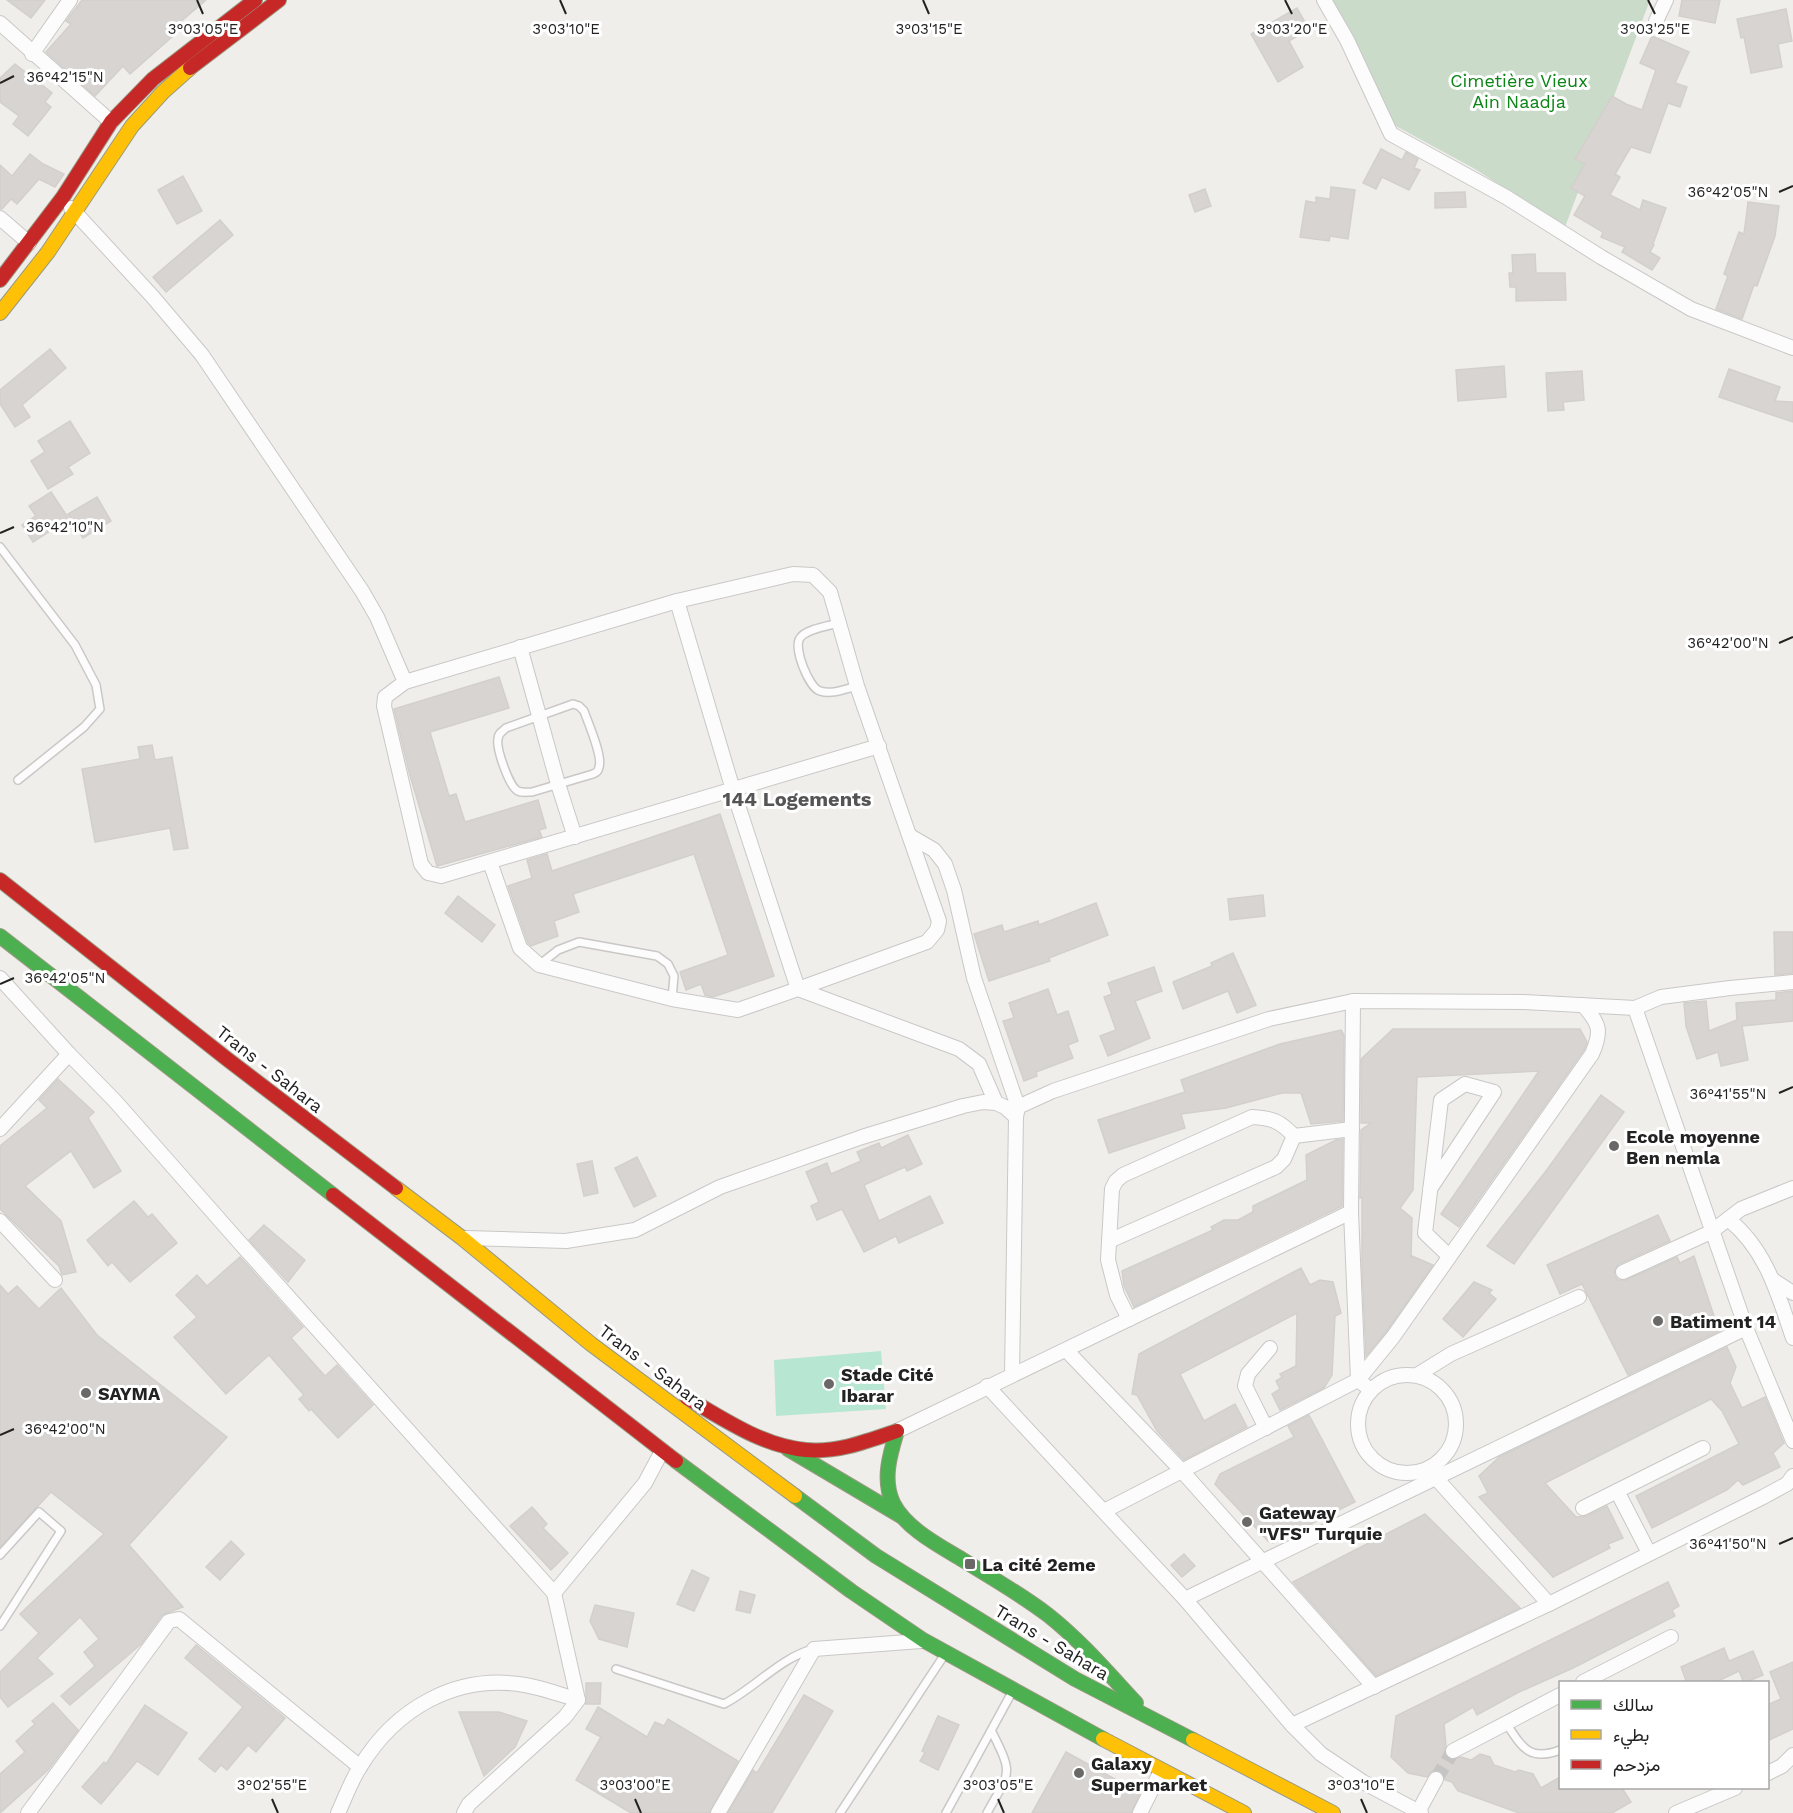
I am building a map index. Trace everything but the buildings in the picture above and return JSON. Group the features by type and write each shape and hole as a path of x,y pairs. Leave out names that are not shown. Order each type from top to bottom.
{"main road":[{"path":"0,280 63,197 111,122 153,79 255,0"},
{"path":"0,313 13,299 75,213 147,107 176,80 279,0"},
{"name":"Trans - Sahara","path":"3,875 12,889 227,1059 462,1238 591,1344 876,1556 1075,1678 1333,1813"},
{"path":"0,936 662,1451 851,1591 946,1653 1161,1771 1244,1813"},
{"path":"591,1344 746,1431 782,1446 902,1516 935,1542 1049,1616 1078,1641 1150,1719"},
{"path":"782,1446 807,1450 840,1447 897,1431"},
{"path":"897,1431 888,1460 888,1480 892,1502 902,1516"}],"street":[{"path":"32,54 70,0"},
{"path":"1324,0 1347,40 1391,134 1506,196 1600,257 1691,309 1793,348"},
{"path":"1656,21 1666,0"},
{"path":"0,23 32,54 111,122"},
{"path":"63,197 75,213 166,311 202,355 362,591 377,617 405,682"},
{"path":"0,218 28,243"},
{"path":"490,862 520,948 539,965 672,999 738,1010 927,942 937,930 939,921 879,746 857,686 830,592 813,575 793,574 677,601 405,682 385,697 384,706 421,864 428,873 441,876 879,746"},
{"path":"677,601 734,790 798,989"},
{"path":"520,647 538,716 575,837"},
{"path":"910,836 934,850 945,864 954,890 974,978 1017,1112 1012,1375"},
{"path":"0,978 115,1101 240,1244 554,1593 578,1700"},
{"path":"1017,1112 1053,1091 1269,1019 1353,1001 1512,1002 1635,1008 1661,997 1793,982"},
{"path":"798,989 959,1048 979,1064 996,1103"},
{"path":"1353,1001 1351,1212 1358,1380"},
{"path":"1104,1511 1358,1380 1373,1364 1592,1054 1600,1036 1596,1019 1583,1005"},
{"path":"1635,1008 1746,1328 1793,1441"},
{"path":"0,1129 69,1054"},
{"path":"1430,1189 1494,1092 1465,1084 1441,1100 1430,1189 1425,1233 1449,1256"},
{"path":"462,1238 566,1240 634,1230 720,1187 862,1137 983,1102 996,1103 1017,1112"},
{"path":"1129,1319 1116,1295 1108,1260 1112,1189 1116,1181 1123,1175 1252,1117 1269,1118 1284,1125 1294,1136"},
{"path":"1294,1136 1352,1129"},
{"path":"1109,1241 1276,1167 1284,1159 1294,1136"},
{"path":"1623,1272 1712,1232 1741,1209 1793,1188"},
{"path":"897,1431 1351,1212"},
{"path":"1728,1219 1741,1229 1758,1250 1773,1280 1793,1338"},
{"path":"0,1221 55,1280"},
{"path":"1773,1280 1793,1293"},
{"path":"1417,1375 1451,1354 1579,1297"},
{"path":"1185,1599 1263,1563 1432,1473 1746,1328"},
{"path":"1266,1428 1245,1386 1248,1374 1270,1348"},
{"path":"1066,1350 1182,1471 1374,1687"},
{"path":"1432,1473 1446,1456 1454,1441 1457,1424 1454,1407 1446,1392 1433,1381 1417,1375 1400,1375 1384,1381 1371,1390 1362,1403 1358,1418 1359,1434 1364,1448 1374,1461 1387,1469 1402,1473 1432,1473 1549,1604"},
{"path":"1358,1380 1371,1390"},
{"path":"987,1386 1185,1599 1293,1725 1321,1754 1363,1782 1419,1812 1436,1779"},
{"path":"1583,1508 1702,1448"},
{"path":"554,1593 645,1484 662,1451"},
{"path":"1293,1725 1549,1604 1763,1497 1787,1484 1793,1476"},
{"path":"1617,1491 1649,1552"},
{"path":"28,1813 174,1618 179,1618 360,1767"},
{"path":"1587,1681 1671,1637"},
{"path":"718,1813 814,1649 923,1640"},
{"path":"338,1813 360,1767 394,1724 425,1701 456,1687 491,1682 525,1685 578,1700"},
{"path":"1453,1751 1559,1696"},
{"path":"464,1813 469,1804 565,1717 578,1700"},
{"path":"1769,1772 1782,1766 1793,1755"},
{"path":"1140,1813 1161,1771"},
{"path":"1676,1813 1733,1789"}],"lane":[{"path":"0,547 75,645 96,685 100,709 84,727 18,780"},
{"path":"839,623 804,633 797,646 810,683 814,688 829,693 857,686"},
{"path":"565,705 579,705 584,711 599,756 598,771 532,792 523,793 516,790 510,784 497,742 499,734 506,728 538,716 565,705"},
{"path":"539,965 558,950 579,942 657,956 668,964 674,976 672,999"},
{"path":"0,1555 39,1512 61,1531 0,1626"},
{"path":"616,1669 724,1704 738,1697 799,1653 814,1649"},
{"path":"840,1813 946,1653"},
{"path":"946,1813 1014,1690"},
{"path":"1506,1723 1523,1748 1533,1754 1545,1755 1559,1750"},
{"path":"987,1813 1009,1774 1006,1760 992,1732"}],"green space":[{"name":"Cimetière Vieux Ain Naadja","path":"1332,0 1650,0 1565,227 1475,169 1394,125 1359,48"},
{"name":"Stade Cité Ibarar","path":"881,1351 886,1409 776,1416 774,1360"}],"tunnel":[{"path":"1436,1779 1453,1751"}],"traffic: fast":[{"path":"0,936 333,1195"},
{"path":"897,1431 890,1458 888,1485 893,1503 906,1521 934,1543 1028,1600 1048,1615 1083,1646 1136,1703"},
{"path":"788,1449 901,1516"},
{"path":"676,1461 851,1591 923,1640 1103,1739"},
{"path":"795,1496 876,1556 1075,1679 1193,1740"}],"traffic: slow":[{"path":"0,313 48,252 132,126 163,92 190,68"},
{"path":"396,1188 462,1238 591,1344 795,1496"},
{"path":"1103,1739 1244,1813"},
{"path":"1193,1740 1333,1813"}],"traffic: jam":[{"path":"0,280 63,197 111,122 153,79 255,0"},
{"path":"190,68 279,0"},
{"path":"0,880 227,1059 396,1188"},
{"path":"333,1195 676,1461"},
{"path":"687,1398 729,1423 759,1437 806,1450 841,1448 897,1431"}],"place":[{"name":"Ecole moyenne Ben nemla","path":"1614,1146"},
{"name":"Batiment 14","path":"1658,1321"},
{"name":"Stade Cité Ibarar","path":"829,1384"},
{"name":"SAYMA","path":"86,1393"},
{"name":"Gateway \"VFS\" Turquie","path":"1247,1522"},
{"name":"La cité 2eme","path":"970,1564"},
{"name":"Galaxy Supermarket","path":"1079,1773"}],"district":[{"name":"144 Logements","path":"797,799"}]}
